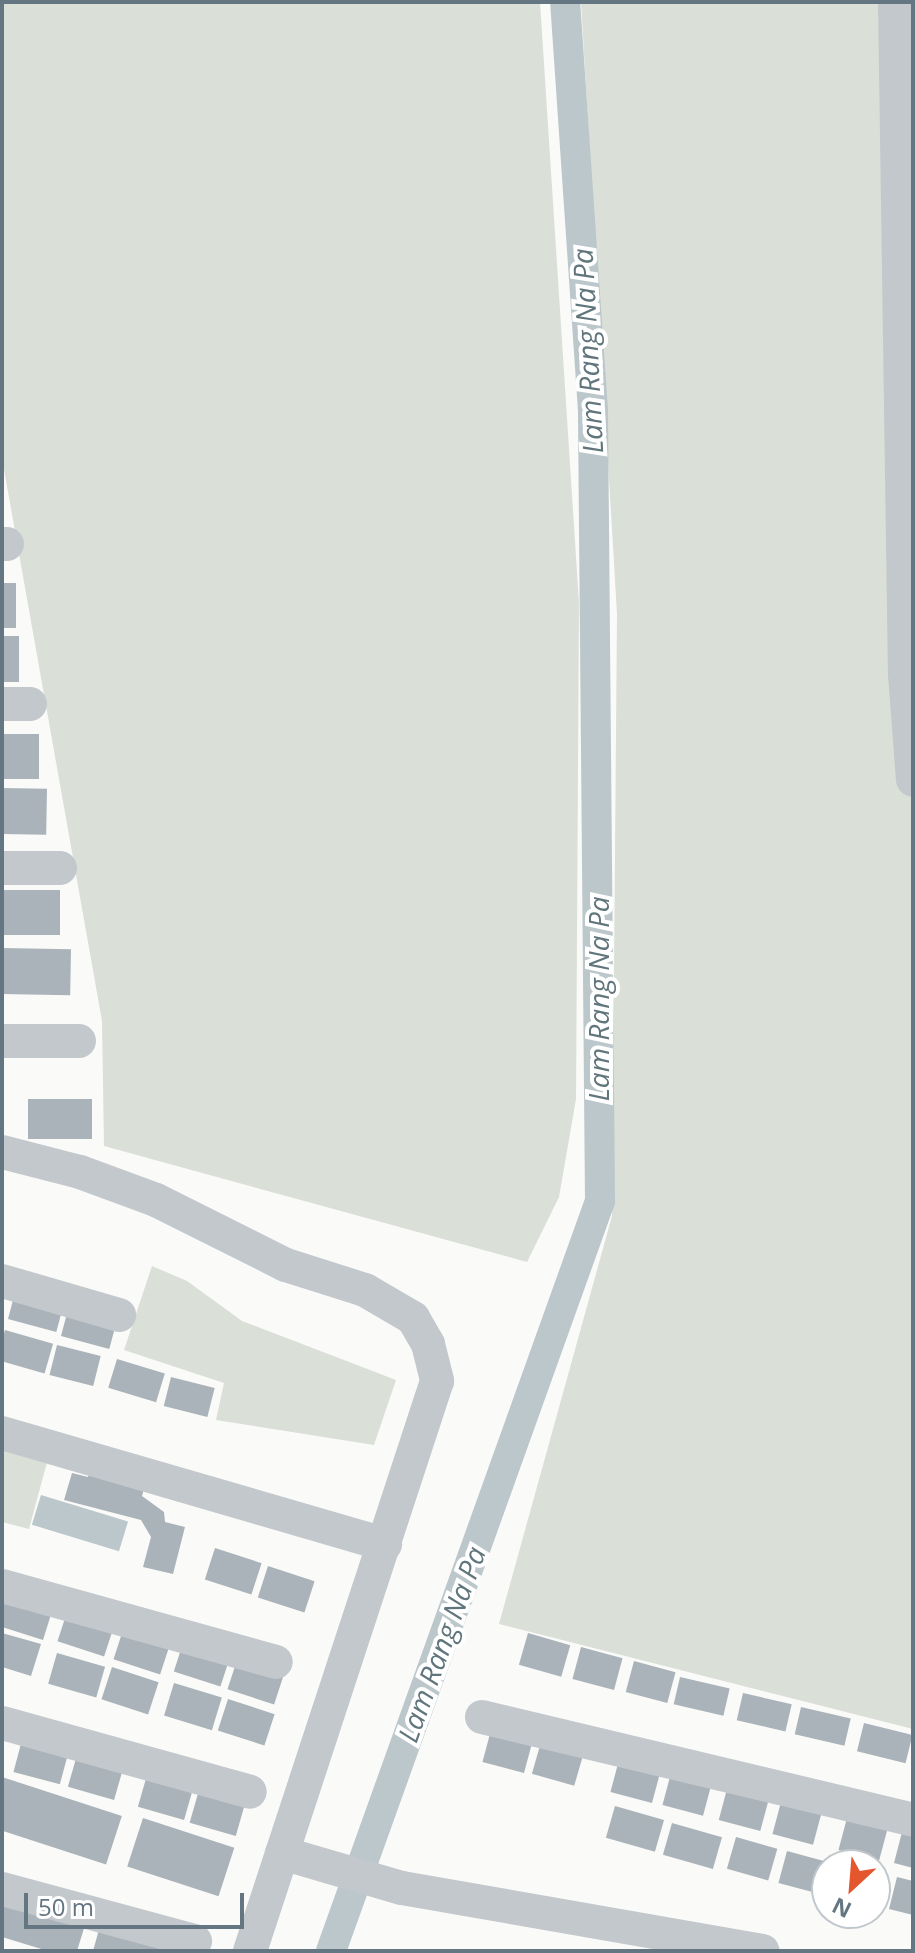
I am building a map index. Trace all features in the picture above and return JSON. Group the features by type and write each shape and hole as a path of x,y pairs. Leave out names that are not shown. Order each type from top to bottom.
{"street":[{"path":"895,2 905,658 913,780"},
{"path":"2,868 60,868"},
{"path":"2,1041 79,1041"},
{"path":"2,1152 80,1172 156,1200 286,1265 365,1290 413,1318 428,1344 437,1381 385,1544 293,1857 250,1951"},
{"path":"2,1281 119,1315"},
{"path":"2,1433 385,1544"},
{"path":"2,1586 276,1662"},
{"path":"482,1717 913,1820"},
{"path":"2,1723 250,1792"},
{"path":"293,1857 402,1888 763,1951"},
{"path":"2,1889 195,1941"}],"shaded area":[{"path":"2,2 540,2 579,603 576,1099 559,1197 527,1262 104,1146 102,1021 2,458"},
{"path":"581,2 900,2 913,368 913,1729 499,1624 612,1216 617,614"},
{"path":"152,1266 187,1281 242,1321 396,1380 374,1445 216,1420 224,1383 124,1350"},
{"path":"2,1442 49,1455 29,1529 2,1522"},
{"path":"41,1495 128,1522 119,1551 32,1525"}],"building":[{"path":"2,583 16,583 16,628 2,628"},
{"path":"2,636 19,636 19,682 2,682"},
{"path":"2,734 39,734 39,779 2,779"},
{"path":"2,788 47,789 46,835 2,834"},
{"path":"2,890 60,890 60,935 2,935"},
{"path":"2,948 71,949 70,995 2,994"},
{"path":"28,1099 92,1099 92,1139 28,1139"},
{"path":"16,1289 64,1302 56,1332 8,1319"},
{"path":"69,1306 117,1319 109,1349 61,1336"},
{"path":"5,1330 53,1344 45,1374 2,1361"},
{"path":"57,1345 101,1356 93,1386 50,1375"},
{"path":"117,1359 165,1374 156,1402 108,1388"},
{"path":"171,1377 215,1388 207,1417 164,1406"},
{"path":"91,1467 146,1482 142,1496 164,1512 165,1522 185,1527 173,1574 143,1567 151,1537 141,1520 64,1500 72,1473 88,1477"},
{"path":"215,1548 262,1563 251,1595 205,1579"},
{"path":"268,1566 315,1581 304,1613 258,1597"},
{"path":"5,1594 53,1608 43,1640 2,1627"},
{"path":"68,1609 115,1624 104,1656 57,1641"},
{"path":"124,1627 171,1642 160,1674 113,1659"},
{"path":"2,1633 41,1644 31,1676 2,1667"},
{"path":"528,1633 570,1645 561,1677 519,1665"},
{"path":"184,1640 231,1655 220,1687 174,1671"},
{"path":"581,1647 623,1658 614,1690 572,1679"},
{"path":"57,1653 105,1667 96,1698 48,1684"},
{"path":"238,1657 285,1672 274,1704 227,1689"},
{"path":"634,1661 676,1672 667,1703 626,1692"},
{"path":"112,1667 159,1682 148,1714 101,1699"},
{"path":"680,1677 730,1688 723,1716 674,1704"},
{"path":"174,1683 222,1698 212,1730 164,1716"},
{"path":"743,1693 792,1704 785,1732 737,1720"},
{"path":"228,1699 275,1714 264,1746 218,1730"},
{"path":"801,1707 851,1718 844,1746 795,1734"},
{"path":"864,1723 913,1735 905,1763 857,1751"},
{"path":"491,1730 533,1741 524,1773 482,1762"},
{"path":"22,1740 68,1752 60,1784 13,1772"},
{"path":"541,1742 583,1754 574,1786 532,1774"},
{"path":"77,1755 123,1768 114,1800 68,1787"},
{"path":"619,1760 661,1771 652,1803 610,1792"},
{"path":"671,1773 712,1784 703,1816 662,1805"},
{"path":"147,1775 193,1788 184,1820 138,1807"},
{"path":"2,1777 122,1816 106,1864 2,1831"},
{"path":"727,1789 769,1800 760,1831 719,1820"},
{"path":"199,1790 245,1803 236,1836 190,1823"},
{"path":"781,1802 822,1813 813,1845 772,1834"},
{"path":"615,1806 664,1820 655,1852 606,1838"},
{"path":"143,1818 234,1848 219,1896 127,1867"},
{"path":"847,1818 888,1829 882,1849 839,1849"},
{"path":"672,1823 722,1837 713,1869 663,1855"},
{"path":"902,1832 913,1835 913,1868 894,1863"},
{"path":"736,1837 777,1849 768,1881 727,1869"},
{"path":"787,1851 811,1857 811,1892 778,1883"},
{"path":"897,1877 913,1881 913,1915 891,1910"},
{"path":"2,1899 85,1925 77,1951 48,1951 2,1937"},
{"path":"100,1926 179,1951 93,1951"}],"waterway":[{"name":"Lam Rang Na Pa","path":"331,1951 600,1201 593,411 565,2"}]}
